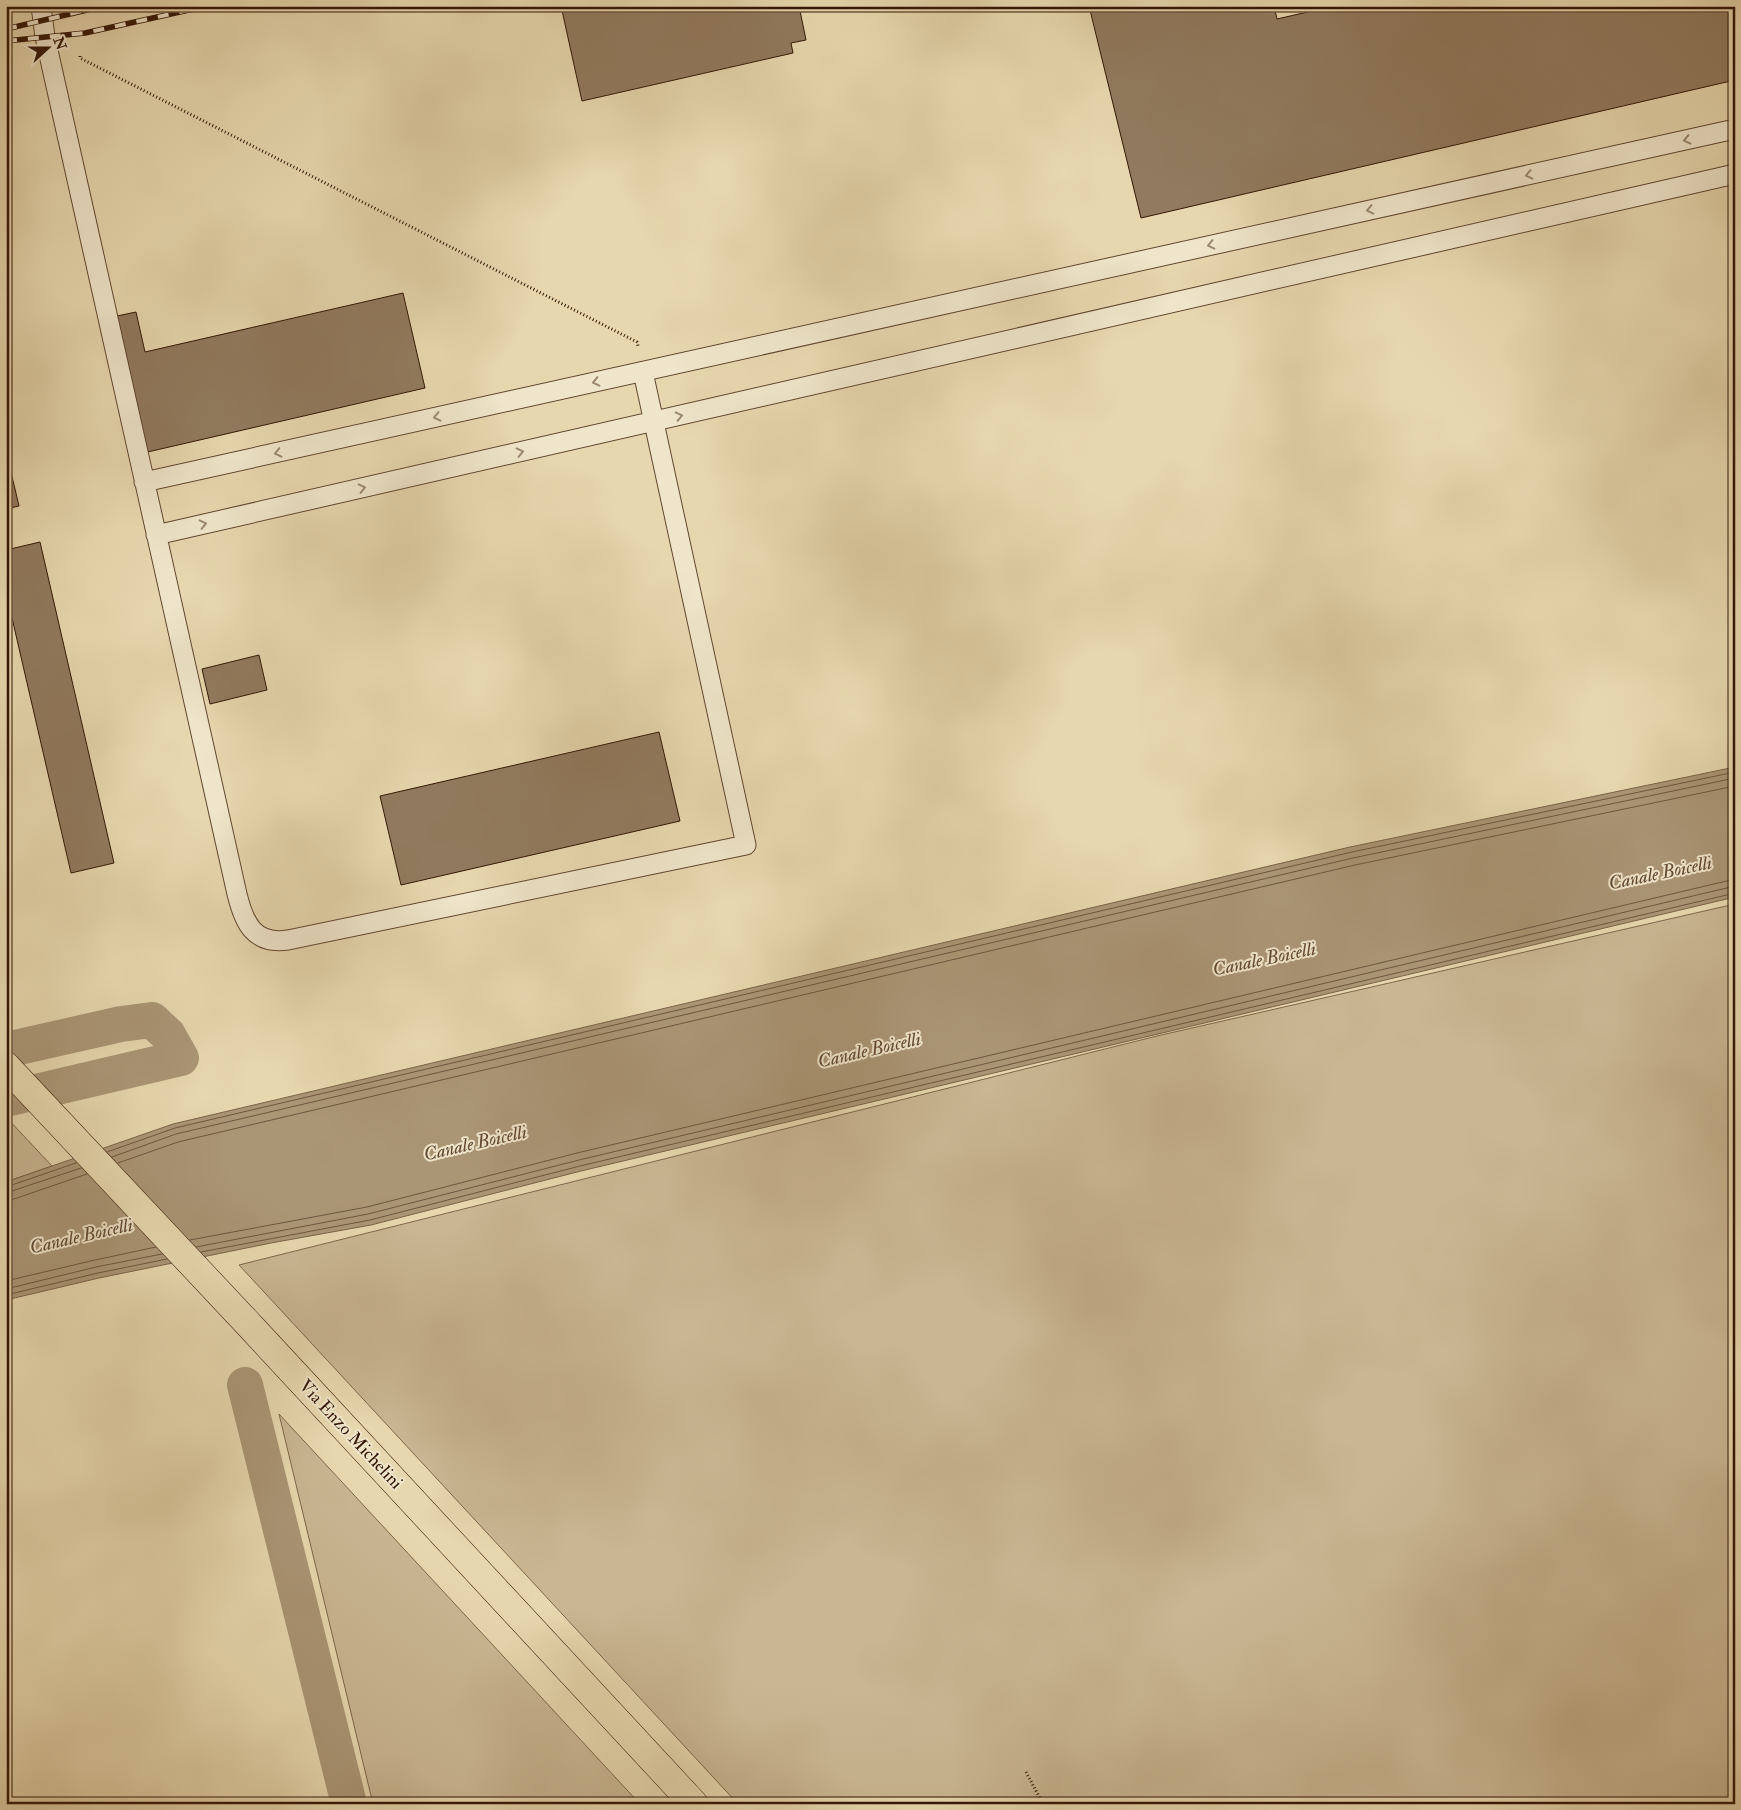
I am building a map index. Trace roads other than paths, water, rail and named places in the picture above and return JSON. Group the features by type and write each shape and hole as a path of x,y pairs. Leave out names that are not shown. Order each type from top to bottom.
{"main road":[{"name":"Via Enzo Michelini","path":"6,1066 694,1804"}],"lane":[{"path":"41,6 45,37 241,911 246,924 256,933 265,938 278,941 288,940 746,845 643,372"},
{"path":"144,482 1735,129"},
{"path":"156,535 1735,174"}],"water":[{"name":"Canale Boicelli","path":"1735,767 1735,897 581,1171 371,1225 99,1278 6,1300 6,1182 173,1124 1350,847"}],"waterway":[{"path":"6,1050 121,1024 152,1020 168,1035 181,1058 6,1099"},
{"path":"245,1385 349,1804"}],"railway":[{"path":"6,29 104,6"},
{"path":"6,41 85,33 207,6"}]}
